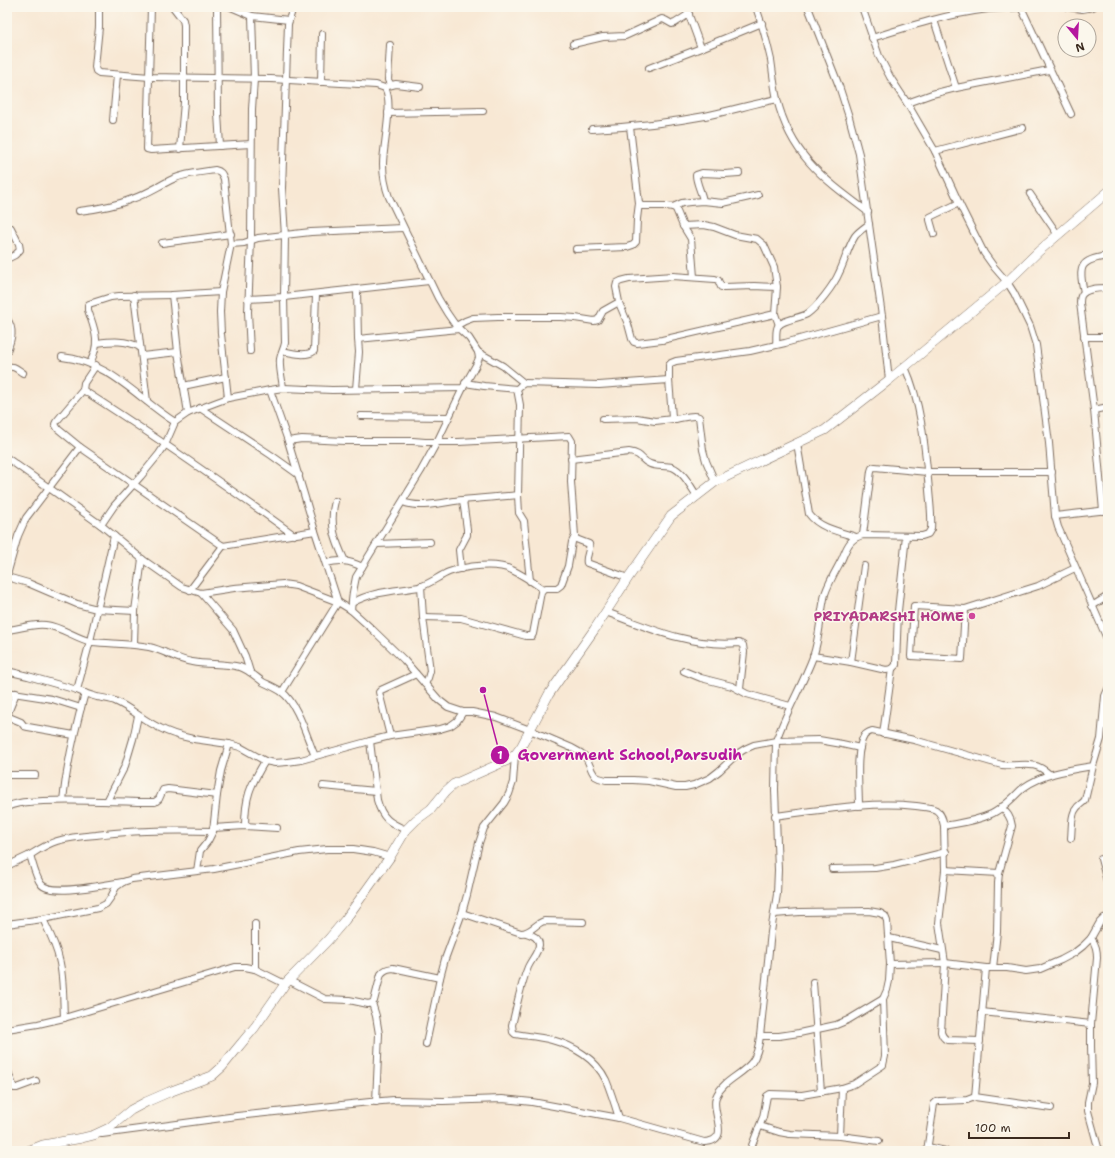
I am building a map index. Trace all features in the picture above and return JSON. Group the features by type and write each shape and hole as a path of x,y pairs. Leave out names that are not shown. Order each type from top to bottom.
{"main road":[{"path":"28,1151 43,1145 94,1135 109,1128 131,1110 146,1102 212,1076 222,1067 255,1027 286,982 328,940 345,920 390,857 406,830 416,820 431,809 454,784 506,761 515,755 549,694 671,516 716,482 825,430 905,367 1007,282 1039,251 1108,192"}],"street":[{"path":"99,7 99,26 95,67 96,71 99,73 150,77 254,79 388,86 402,84 420,87"},
{"path":"151,7 147,149 180,149 252,144"},
{"path":"173,7 183,20 184,25 184,118 180,149"},
{"path":"217,7 218,113 220,146"},
{"path":"231,7 252,16 289,20"},
{"path":"283,388 280,363 285,343 285,236 282,188 289,20 293,7"},
{"path":"686,7 701,48"},
{"path":"756,7 762,23 771,59 777,99 786,126 796,146 811,165 828,182 868,212"},
{"path":"808,7 839,86 859,154 882,316 889,380"},
{"path":"862,7 879,56 890,77 935,151 984,253 1014,293 1030,326 1036,345 1050,444 1055,516 1063,540 1108,641"},
{"path":"1021,7 1049,70 1071,114"},
{"path":"872,38 906,27 975,9 1024,7"},
{"path":"1068,7 1082,9 1093,7"},
{"path":"573,44 603,37 625,36 662,19 675,24 689,14"},
{"path":"250,352 248,299 251,240 254,79 252,16"},
{"path":"934,20 956,88"},
{"path":"649,68 762,23"},
{"path":"321,82 322,34"},
{"path":"351,610 356,577 403,502 437,442 464,385 479,358 478,352 469,338 457,328 429,281 403,228 384,182 383,160 388,113 390,45"},
{"path":"907,103 956,88 1049,70"},
{"path":"113,120 117,75"},
{"path":"592,129 630,127 706,116 777,99"},
{"path":"388,113 483,111"},
{"path":"576,250 627,247 636,242 639,203 630,127"},
{"path":"935,151 1023,128"},
{"path":"78,211 102,208 134,199 186,174 215,170 223,174 231,234 231,244 221,292 220,312 228,398"},
{"path":"703,201 696,175 702,173 739,173"},
{"path":"1030,194 1058,235"},
{"path":"639,203 641,206 673,207 682,203 703,201 723,203 758,196"},
{"path":"934,234 930,217 959,203"},
{"path":"673,207 676,209 691,239 694,277"},
{"path":"776,344 779,326 782,323 806,314 815,307 830,289 856,236 869,224"},
{"path":"684,226 714,226 735,235 757,239 764,245 774,267 777,287 775,314 779,326"},
{"path":"7,259 15,255 20,250 19,244 11,228"},
{"path":"231,244 331,230 403,228"},
{"path":"162,243 231,234"},
{"path":"1055,516 1106,510 1080,303 1081,296 1084,292 1081,273 1083,265 1089,260 1108,256"},
{"path":"775,314 662,340 637,343 632,339 628,324 618,303 619,300 616,287 617,283 629,279 674,276 715,279 718,280 721,287 777,287"},
{"path":"248,299 357,290 429,281"},
{"path":"1084,292 1108,288"},
{"path":"356,389 359,352 357,290"},
{"path":"221,292 111,297 88,306 97,343 93,364 84,383 83,390 55,424 58,429 80,447 223,546 315,531"},
{"path":"283,351 310,354 314,351 316,294"},
{"path":"134,295 147,401"},
{"path":"172,295 178,352 188,413"},
{"path":"358,339 457,328 465,321 473,318 562,317 594,321 598,320 603,311 618,303"},
{"path":"673,419 671,413 669,380 669,365 671,363 676,361 750,351 882,316"},
{"path":"7,319 12,333 7,351"},
{"path":"1084,337 1108,337"},
{"path":"97,343 124,342 140,347"},
{"path":"142,356 178,352"},
{"path":"478,352 503,366 524,383 599,385 669,380"},
{"path":"62,356 75,358 93,364 127,385 175,422"},
{"path":"7,368 12,366 23,373"},
{"path":"94,1135 307,1108 376,1102 494,1100 532,1102 619,1118 704,1142 711,1142 716,1139 719,1133 719,1123 714,1105 716,1097 719,1091 751,1063 756,1056 760,1036 778,870 775,816 776,741 782,723 799,690 813,656 820,631 825,595 829,582 849,543 856,537 873,534 922,536 928,534 931,529 922,428 911,380 905,367"},
{"path":"183,386 226,377"},
{"path":"101,525 114,506 141,476 165,445 175,422 188,413 228,398 283,388 332,390 464,385 517,389 524,383"},
{"path":"517,389 520,405 518,439 519,513 524,521 530,581"},
{"path":"83,390 224,485 294,535"},
{"path":"270,390 299,475 338,602 282,692"},
{"path":"1094,410 1108,407"},
{"path":"200,408 299,475"},
{"path":"361,416 449,417"},
{"path":"602,419 637,418 655,421 694,416 699,417 703,450 706,461 716,482"},
{"path":"288,441 302,439 458,442 569,436 572,441 571,482 575,536 572,542 568,566 561,584 557,588 543,589 511,569 496,566 478,566 462,568 421,586 372,594 352,603"},
{"path":"797,443 809,514 814,521 820,525 856,537"},
{"path":"80,447 26,518 18,536 7,576 28,583 77,604 97,609 135,611"},
{"path":"571,459 629,452 634,453 640,455 652,465 673,468 679,471 697,496"},
{"path":"7,458 101,525 142,559 182,587 201,593 283,584 296,586 338,602 351,610 404,660 439,700 448,707 463,712 472,712 496,717 572,748 586,757 595,776 599,778 606,780 649,781 676,787 685,787 694,785 719,771 737,754 754,745 776,741 819,740 860,748"},
{"path":"863,535 872,468 878,467 927,472 1052,472"},
{"path":"403,502 413,505 421,505 518,495"},
{"path":"462,568 459,550 467,535 463,500"},
{"path":"335,501 332,511 332,522 336,542 345,561"},
{"path":"77,690 114,536"},
{"path":"575,536 579,540 588,543 590,546 586,560 587,563 628,578"},
{"path":"883,734 892,670 896,665 900,583 906,536"},
{"path":"377,544 430,542"},
{"path":"190,590 223,546"},
{"path":"134,644 135,611 142,559"},
{"path":"326,563 345,561 353,562 362,567"},
{"path":"851,662 864,566"},
{"path":"965,608 962,659 911,656 914,606 965,608 1038,586 1075,568"},
{"path":"421,586 423,617 430,671 425,684"},
{"path":"423,617 461,618 529,636 533,634 541,592 543,589"},
{"path":"201,593 233,630 245,656 250,672"},
{"path":"1092,606 1108,596"},
{"path":"606,612 652,629 694,641 713,644 742,645 744,652 740,689"},
{"path":"7,630 45,625 90,641 134,644 150,647 181,660 227,665 250,672 262,681 282,692 289,700 296,711 315,756"},
{"path":"813,656 892,670"},
{"path":"7,671 114,700 161,729 182,736 240,747 265,761 275,763 315,756 390,736 422,732 450,726 457,721 463,712"},
{"path":"684,671 701,678 732,686 747,694 790,706"},
{"path":"390,736 378,695 379,692 416,674"},
{"path":"1071,838 1074,813 1077,807 1085,800 1101,739 1105,696 1108,689"},
{"path":"7,692 52,699 81,708"},
{"path":"16,693 8,713 9,717 28,727 74,735"},
{"path":"63,800 66,770 85,693"},
{"path":"107,801 125,766 138,716"},
{"path":"859,806 860,748 864,736 868,732 872,731 914,740 1002,765 1036,766 1043,768 1049,774"},
{"path":"370,741 379,809 385,818 392,824 406,830"},
{"path":"197,870 200,851 208,841 213,829 221,771 229,744"},
{"path":"426,1044 445,959 462,913 479,843 484,828 504,803 509,794 513,782 515,755"},
{"path":"245,826 245,810 248,795 253,781 265,761"},
{"path":"944,826 990,815 1025,788 1049,774 1093,766"},
{"path":"7,775 35,775"},
{"path":"324,786 376,790"},
{"path":"7,807 21,802 63,800 155,802 159,799 163,790 168,788 217,795"},
{"path":"775,816 886,804 932,808 937,811 941,816 944,826 946,852 946,870 939,923 945,963 941,1032 942,1036 947,1040 980,1041"},
{"path":"993,968 997,932 997,896 1000,874 1012,826 1012,820 1009,814 1001,807"},
{"path":"7,866 30,855 44,846 57,841 74,838 120,832 151,830 213,829 245,826 277,828"},
{"path":"30,855 41,884 48,888 70,890 90,888 143,877 183,873 240,864 299,852 326,849 353,849 373,852 390,857"},
{"path":"832,869 875,868 894,865 946,852"},
{"path":"1101,859 1108,885"},
{"path":"946,870 1000,874"},
{"path":"7,924 86,911 102,906 111,898 116,887 122,882"},
{"path":"751,1148 760,1126 767,1096 770,1094 802,1095 842,1088 854,1084 883,1065 885,1056 883,999 889,981 890,964 889,938 885,916 880,913 869,911 774,914"},
{"path":"462,913 521,934 530,932 539,923 544,921 583,922"},
{"path":"890,964 945,963 1026,971 1040,969 1074,953 1091,938 1100,922 1104,918 1108,917"},
{"path":"43,919 51,934 59,960 62,975 64,1018"},
{"path":"255,924 255,969"},
{"path":"526,933 534,936 538,940 539,944 538,950 528,966 523,982 512,1025 513,1032 515,1034 552,1040 567,1045 582,1053 596,1064 605,1079 619,1118"},
{"path":"889,938 942,950"},
{"path":"1091,938 1097,948 1097,958 1091,1046 1092,1084 1088,1102 1088,1111 1098,1147 1097,1151"},
{"path":"7,1029 64,1018 181,984 222,970 245,966 325,999 349,1000 368,1004 372,1003"},
{"path":"376,1102 379,1034 372,1003 375,998 381,974 384,970 393,968 440,978"},
{"path":"975,1097 986,968"},
{"path":"813,982 821,1092"},
{"path":"760,1036 779,1036 836,1025 848,1020 883,999"},
{"path":"982,1012 1092,1024"},
{"path":"7,1069 14,1088 36,1081"},
{"path":"840,1136 842,1088"},
{"path":"945,1151 927,1149 933,1108 936,1102 967,1100 975,1097 1051,1108"},
{"path":"760,1126 790,1134 840,1136 879,1141"},
{"path":"1104,1151 1108,1150"}],"place":[{"name":"PRIYADARSHI HOME","path":"972,616"},
{"name":"Government School,Parsudih","path":"483,690"}]}
